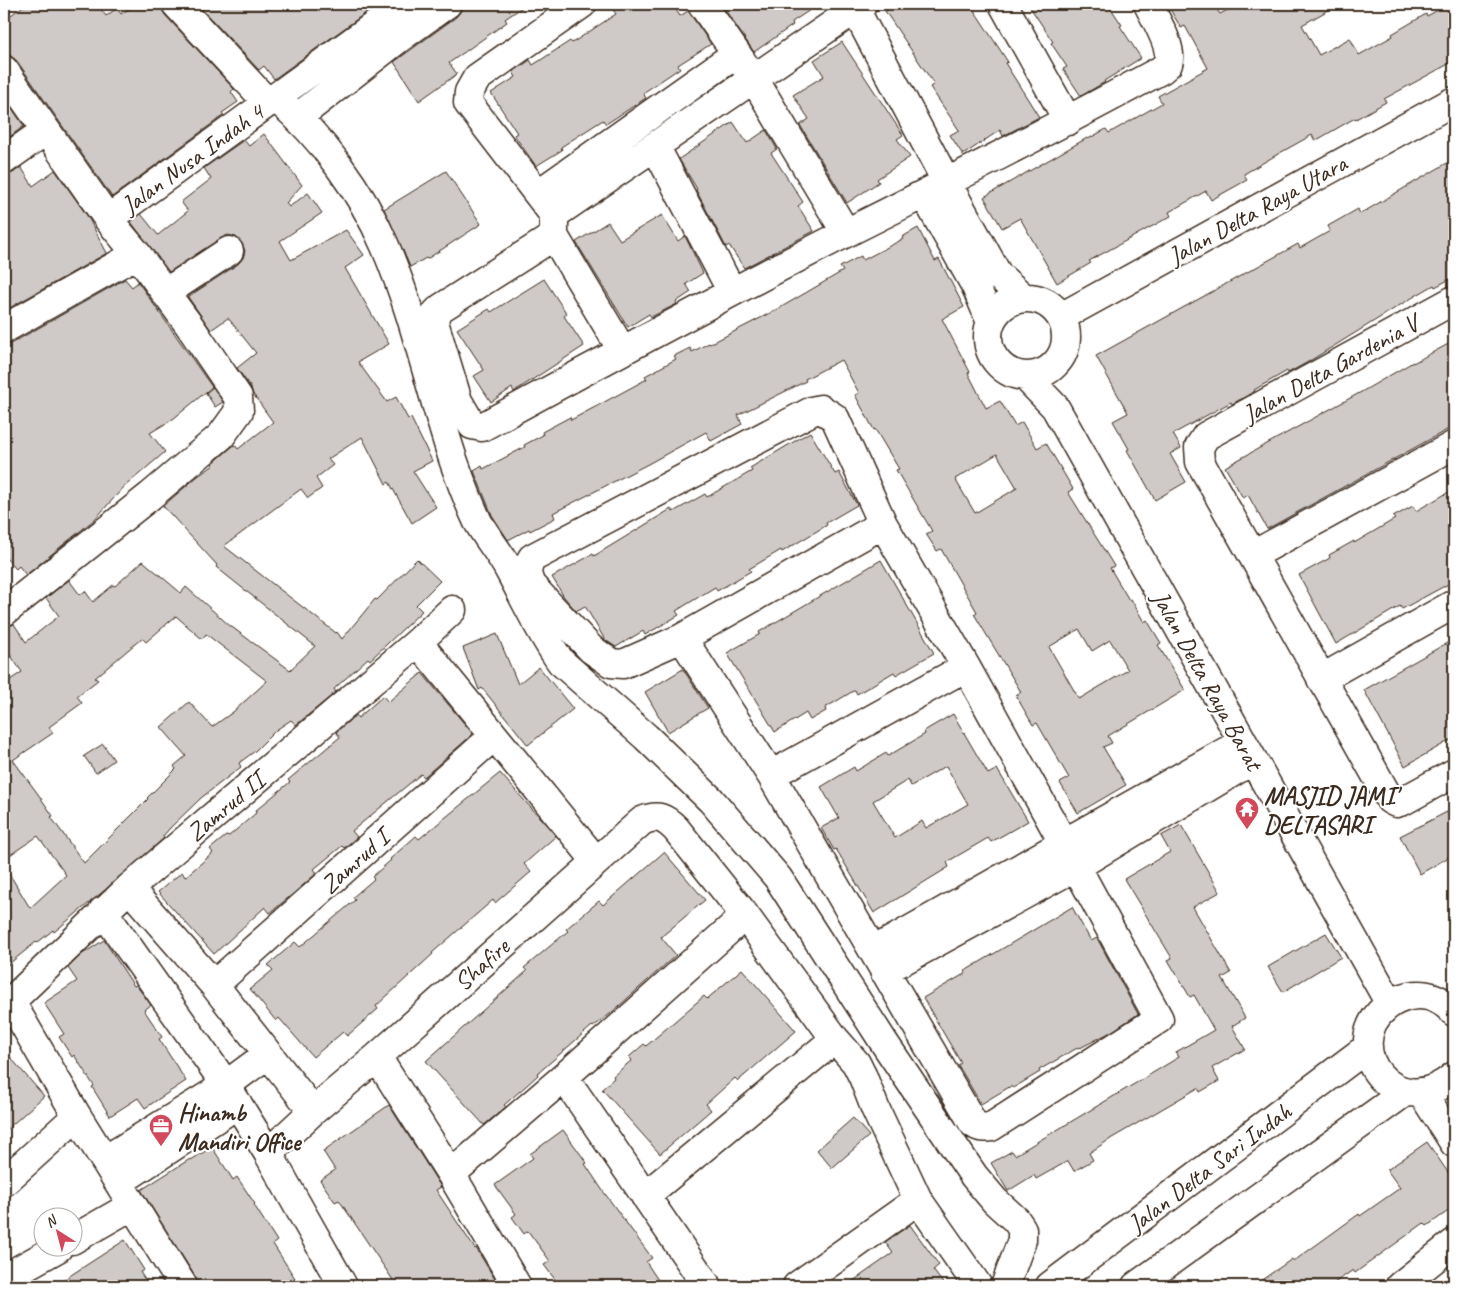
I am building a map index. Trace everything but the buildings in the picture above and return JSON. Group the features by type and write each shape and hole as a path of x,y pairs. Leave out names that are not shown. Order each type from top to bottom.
{"street":[{"path":"176,4 266,105 298,117 357,193 385,245 418,339 454,462 472,510 508,569 548,643 561,662 646,737 711,800 778,878 885,1044 974,1176 995,1202 1016,1220 1022,1229 1022,1240 1005,1286"},
{"name":"Jalan Nusa Indah 4","path":"108,219 404,4"},
{"path":"298,117 397,40 447,4"},
{"path":"582,4 477,78 469,92 468,103 538,194 622,350"},
{"path":"702,4 754,79 846,233"},
{"path":"1003,4 1068,121"},
{"path":"991,322 935,189 859,6 654,146 554,226 447,304 436,313 434,322 458,401 472,424 482,427 732,292 846,233 935,189 1068,121 1161,70 1168,64 1170,57 1167,44 1148,4"},
{"path":"538,194 736,54"},
{"path":"4,70 108,219 166,293 238,397 239,412 222,436 150,496 4,611"},
{"name":"Jalan Delta Raya Utara","path":"1061,317 1454,101"},
{"path":"4,160 46,131"},
{"path":"654,146 732,292"},
{"path":"935,189 998,275 1024,298"},
{"path":"166,293 229,251"},
{"path":"4,329 137,254"},
{"path":"1024,298 1038,300 1051,306 1061,317 1065,331 1065,346 1059,359 1052,367 1037,374 1024,376 1012,373 1002,367 994,358 989,346 988,334 991,322 999,310 1010,302 1024,298"},
{"name":"Jalan Delta Gardenia V","path":"1253,555 1200,462 1199,447 1206,436 1454,300"},
{"name":"Jalan Delta Raya Barat","path":"1052,367 1056,407"},
{"name":"Jalan Delta Raya Barat","path":"1024,376 1056,407 1390,1004"},
{"path":"682,638 771,775 973,1123 983,1128 990,1127 1159,1019 966,666 883,524 835,418 821,409 812,411 532,558 527,567 526,575 531,585 591,649 611,663 623,664 682,638 883,524"},
{"path":"1454,445 1253,555 1390,800 1396,803 1403,801 1454,773"},
{"path":"1322,679 1454,604"},
{"name":"Zamrud II","path":"7,1005 129,888 418,642 452,610"},
{"path":"418,642 596,861"},
{"path":"771,775 966,666"},
{"name":"Zamrud I","path":"214,986 494,736"},
{"path":"879,961 1070,855 1248,751"},
{"name":"Shafire","path":"268,1153 313,1111 377,1057 642,821 659,817 667,820 744,914"},
{"path":"129,888 214,986 313,1111"},
{"path":"103,912 232,1095 268,1153 343,1286"},
{"path":"451,1174 564,1078 732,928 744,914 835,1039 856,1063 864,1077 875,1108 918,1200 978,1286"},
{"path":"1452,1007 1438,999 1425,995 1412,995 1400,998 1379,1013 1372,1024 1368,1047 1371,1061 1377,1072 1396,1089 1436,1090 1454,1144"},
{"path":"7,1005 78,1116 182,1286"},
{"path":"645,1196 835,1039"},
{"name":"Jalan Delta Sari Indah","path":"1050,1286 1368,1047"},
{"path":"112,1171 232,1095 268,1054"},
{"path":"377,1057 451,1174 517,1286"},
{"path":"564,1078 707,1286"},
{"name":"Jalan Delta Sari Indah","path":"1136,1286 1436,1090"},
{"path":"4,1182 78,1116"},
{"path":"797,1286 918,1200"},
{"path":"82,1234 133,1206"},
{"path":"1400,1286 1454,1243"},
{"path":"4,1278 40,1258"},
{"path":"1426,1286 1454,1264"}],"place":[{"name":"MASJID JAMI' DELTASARI","path":"1247,830"},
{"name":"Hinamb Mandiri Office","path":"161,1147"}]}
